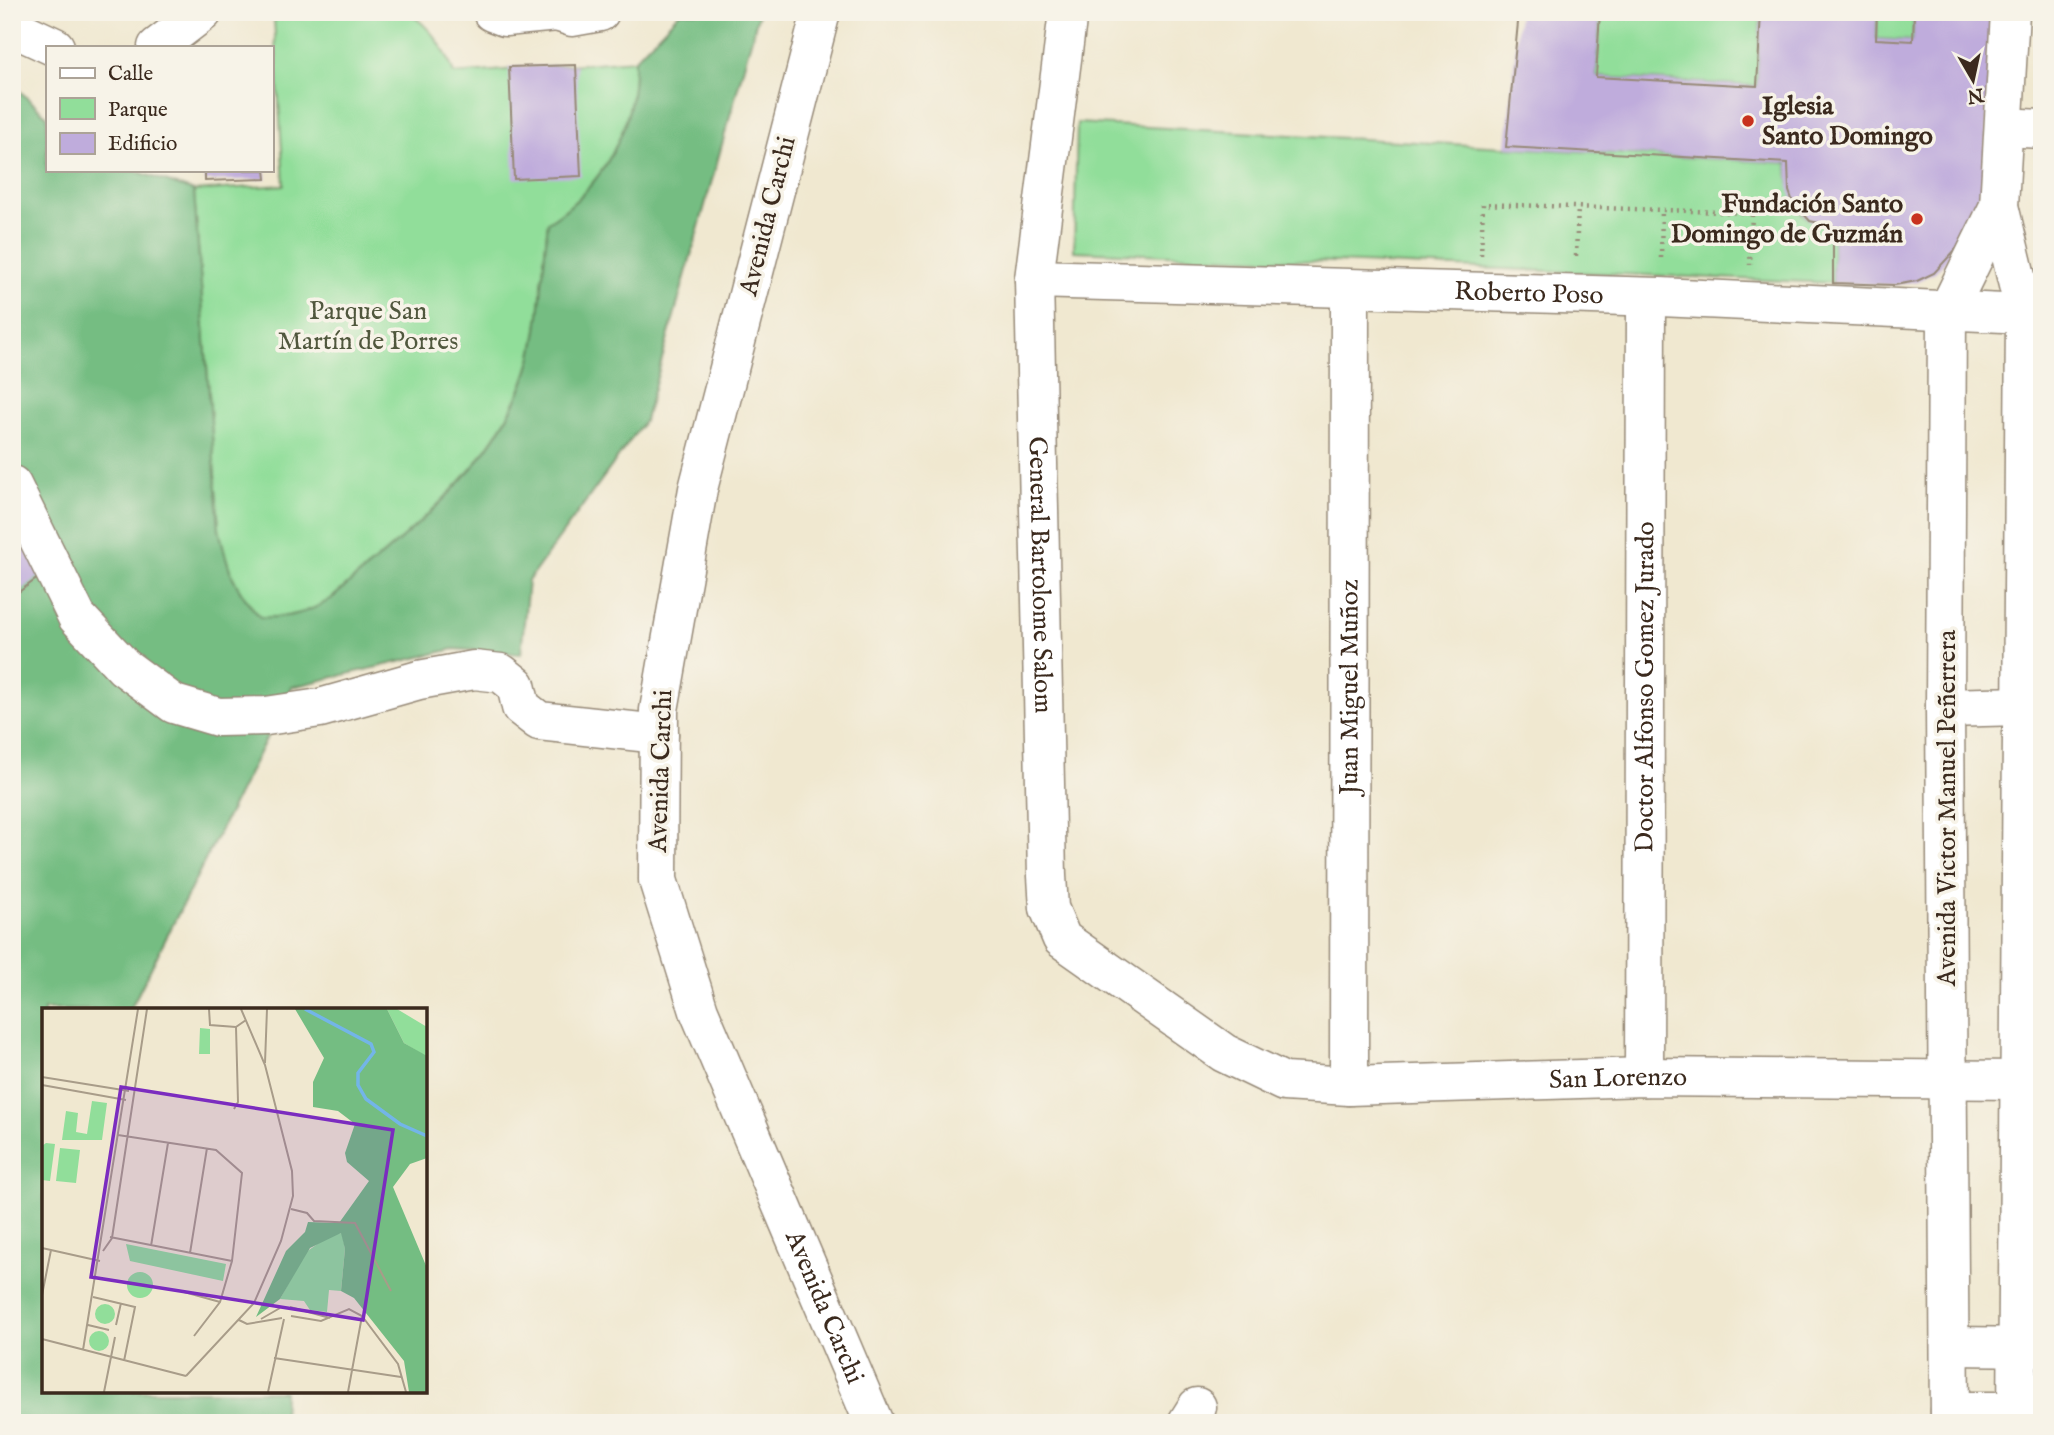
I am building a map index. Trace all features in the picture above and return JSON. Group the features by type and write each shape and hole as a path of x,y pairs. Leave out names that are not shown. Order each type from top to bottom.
{"street":[{"path":"158,46 203,12"},
{"path":"492,12 505,17 557,12 572,17 600,12"},
{"name":"Avenida Carchi","path":"821,12 698,489 659,710 658,880 699,1011 874,1423"},
{"name":"General Bartolome Salom","path":"1068,12 1034,279 1049,908 1062,939 1224,1053"},
{"name":"Avenida Victor Manuel Peñerrera","path":"2010,12 1999,206 2025,314 2020,1080 2029,1346 2025,1415"},
{"path":"14,23 53,46"},
{"path":"2004,127 2042,129"},
{"name":"Avenida Victor Manuel Peñerrera","path":"1950,1417 1945,708 1947,312 1999,206"},
{"name":"Roberto Poso","path":"1034,279 1748,301 2025,314"},
{"name":"Juan Miguel Muñoz","path":"1349,1086 1350,289"},
{"name":"Doctor Alfonso Gomez Jurado","path":"1644,1077 1653,298"},
{"path":"12,485 78,617 124,667 174,704 218,717 266,716 320,708 419,680 474,670 501,673 516,685 521,707 539,721 659,734"},
{"path":"1945,708 2022,706"},
{"name":"San Lorenzo","path":"1224,1053 1284,1082 1349,1086 1644,1077 2020,1080"},
{"path":"1951,1346 2029,1346"},
{"path":"1950,1417 2025,1415"}],"path":[{"path":"1479,292 1483,204 1578,207 1752,213 1748,301"},
{"path":"1575,295 1578,207"},
{"path":"1653,298 1662,210"}],"green space":[{"name":"Parque San Martín de Porres","path":"280,12 407,12 423,24 436,39 454,74 634,60 629,108 612,153 585,191 568,208 548,222 531,360 517,397 498,432 475,464 449,493 391,548 331,599 297,614 260,618 232,576 219,529 194,191 284,185 274,19"},
{"path":"680,12 759,12 645,420 528,581 521,654 454,649 292,687 131,1008 42,1008 42,1393 284,1393 283,1423 12,1423 12,84 46,115 46,172 139,172 194,191 219,529 229,566 243,595 260,617 279,617 305,612 331,599 421,521 476,464 499,432 518,397 531,360 548,222 568,208 585,191 613,153 629,108 634,60"},
{"path":"1600,12 1761,12 1757,86 1596,77"},
{"path":"1877,12 1914,12 1913,41 1876,39"},
{"path":"1077,123 1788,163 1790,187 1796,206 1810,219 1833,226 1833,283 1074,251"}],"building":[{"name":"Iglesia Santo Domingo","path":"1519,12 1600,12 1596,77 1757,86 1761,12 1877,12 1876,39 1913,41 1914,12 1993,12 1983,197 1957,248 1934,273 1917,281 1895,285 1833,283 1833,226 1810,221 1793,202 1789,191 1788,163 1506,147"},
{"path":"576,65 581,176 514,179 509,67"},
{"path":"205,172 265,172 266,179 205,181"},
{"path":"12,521 42,575 16,594 12,590"}],"place":[{"name":"Iglesia Santo Domingo","path":"1748,121"},
{"name":"Fundación Santo Domingo de Guzmán","path":"1917,219"}]}
